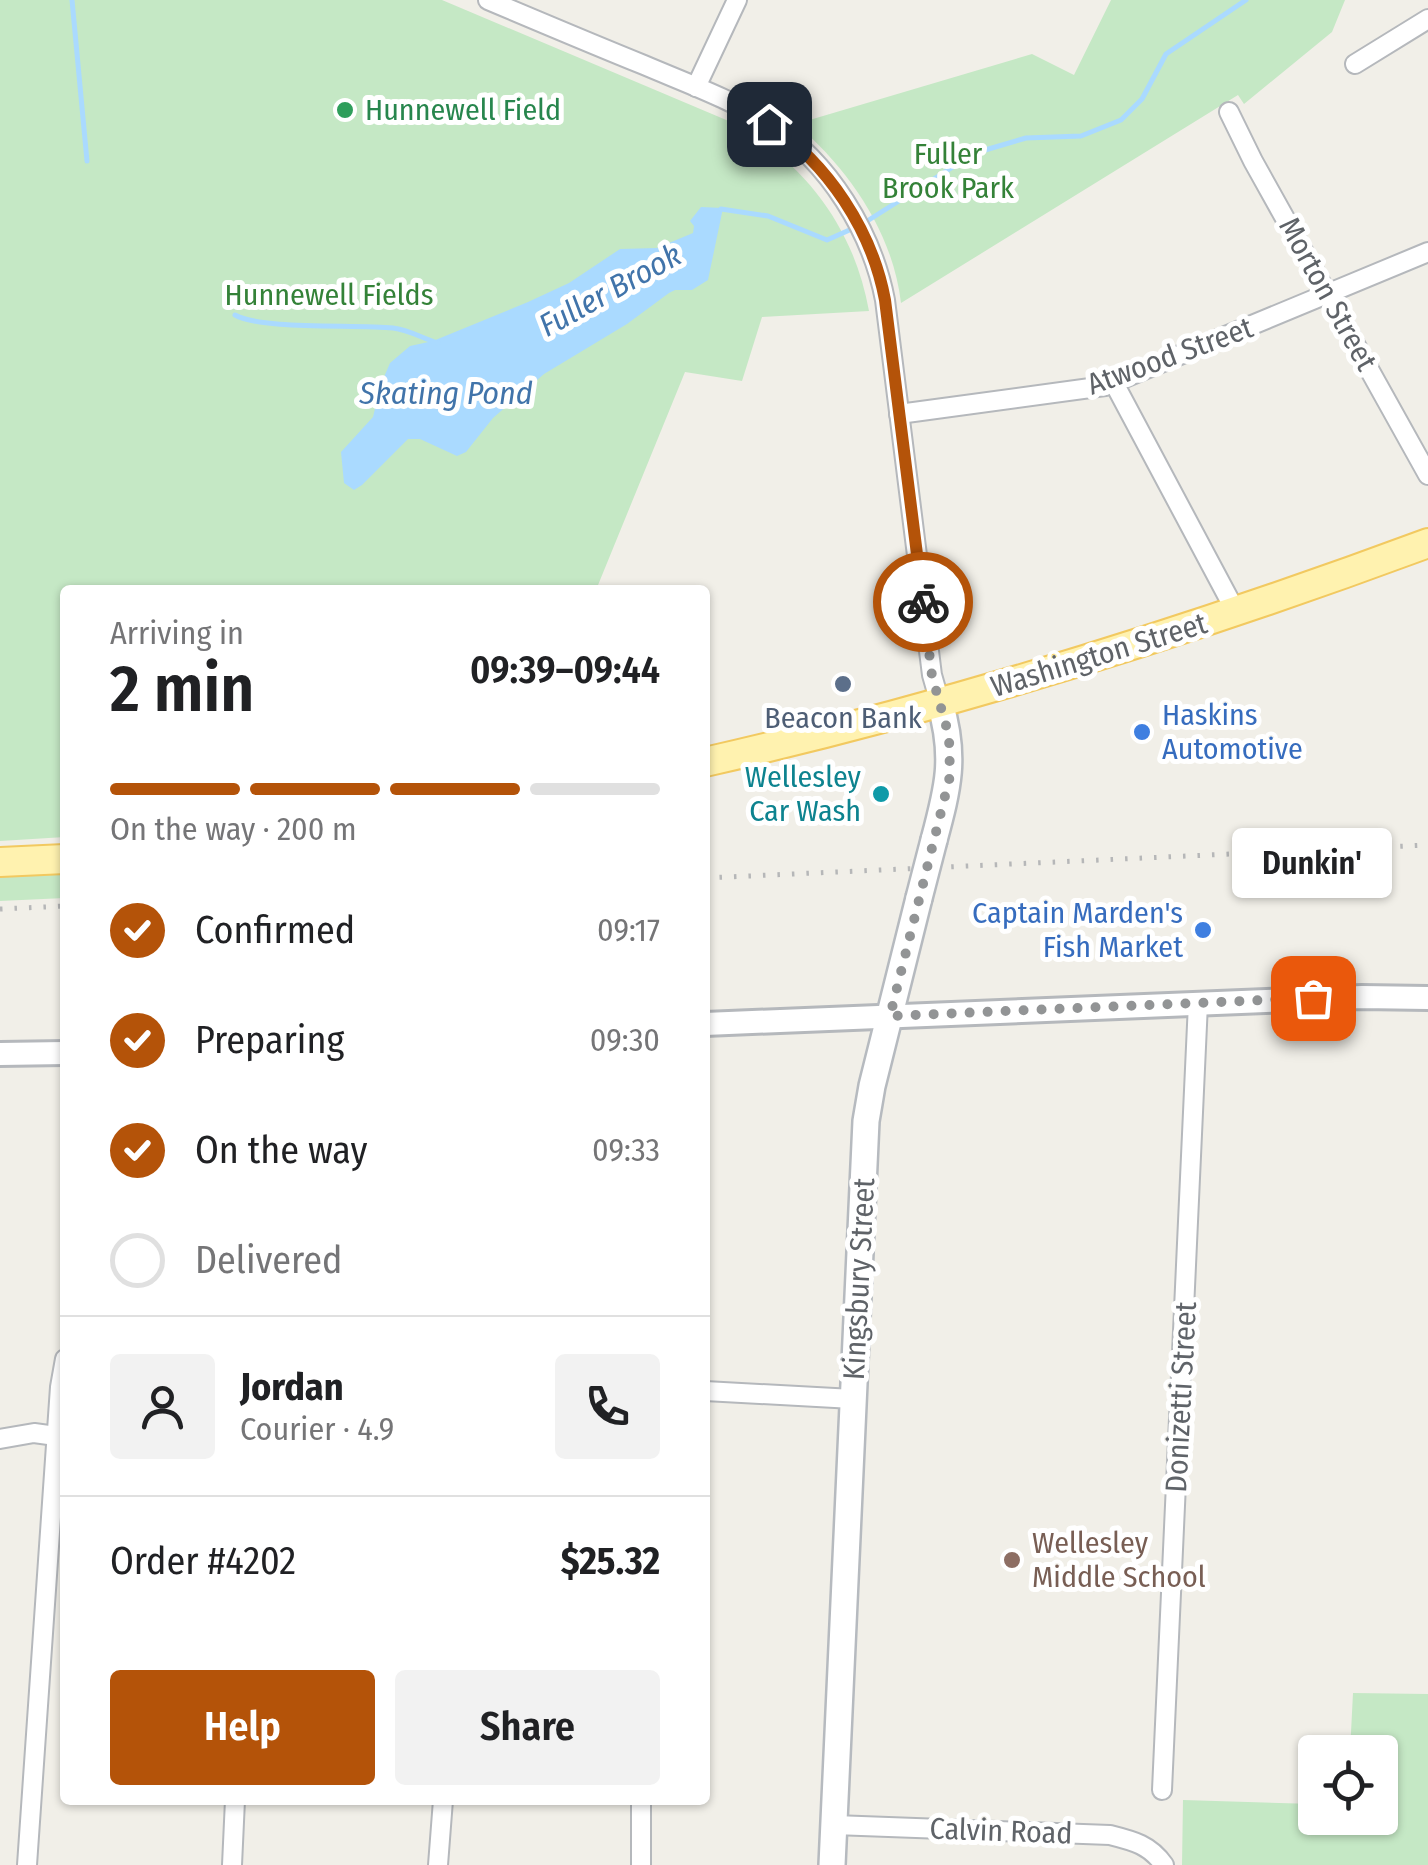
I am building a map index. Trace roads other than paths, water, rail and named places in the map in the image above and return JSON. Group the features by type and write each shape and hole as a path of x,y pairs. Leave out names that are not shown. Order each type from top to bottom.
{"main road":[{"name":"Washington Street","path":"710,761 840,731 1062,669 1428,543"},
{"name":"Kingsbury Street","path":"832,1865 866,1121 950,768 949,736 940,703"},
{"path":"0,862 60,859"}],"street":[{"path":"488,0 739,106 786,136 822,172 850,212 868,242 882,287 932,676 940,703"},
{"path":"696,87 737,0"},
{"path":"1356,64 1428,19"},
{"name":"Morton Street","path":"1229,112 1428,474"},
{"name":"Atwood Street","path":"899,414 1114,384 1428,252"},
{"path":"1114,384 1236,612"},
{"path":"710,1024 1362,996 1428,998"},
{"name":"Donizetti Street","path":"1162,1790 1198,1003"},
{"path":"0,1054 60,1053"},
{"path":"710,1390 853,1399"},
{"path":"27,1865 60,1402"},
{"path":"0,1439 34,1434 56,1436"},
{"path":"232,1865 236,1805"},
{"path":"438,1865 443,1805"},
{"path":"641,1805 642,1865"},
{"name":"Calvin Road","path":"834,1825 1110,1835 1140,1843 1162,1862"}],"water":[{"name":"Skating Pond","path":"701,207 723,208 708,280 692,290 669,293 627,324 544,374 493,418 466,452 457,456 420,439 408,439 362,485 354,490 344,483 341,452 373,417 390,363 410,346 433,341 528,302 569,283 620,249 657,248 693,233 690,221"}],"waterway":[{"name":"Fuller Brook","path":"72,0 87,161"},
{"name":"Fuller Brook","path":"864,223 975,153 1026,138 1081,136 1121,120 1142,99 1166,54 1246,0"},
{"name":"Fuller Brook","path":"721,209 768,216 827,240 854,228"},
{"name":"Fuller Brook","path":"235,315 287,325 393,328 438,343"}],"railway":[{"path":"710,878 1428,845"},
{"path":"0,909 60,906"}],"place":[{"name":"Hunnewell Field","path":"345,110"},
{"name":"Beacon Bank","path":"843,684"},
{"name":"Haskins Automotive","path":"1142,732"},
{"name":"Wellesley Car Wash","path":"881,794"},
{"name":"Captain Marden's Fish Market","path":"1203,930"},
{"name":"Dunkin'","path":"1313,998"},
{"name":"Wellesley Middle School","path":"1012,1560"}],"park label":[{"name":"Fuller Brook Park","path":"948,171"},
{"name":"Hunnewell Fields","path":"329,295"}]}
